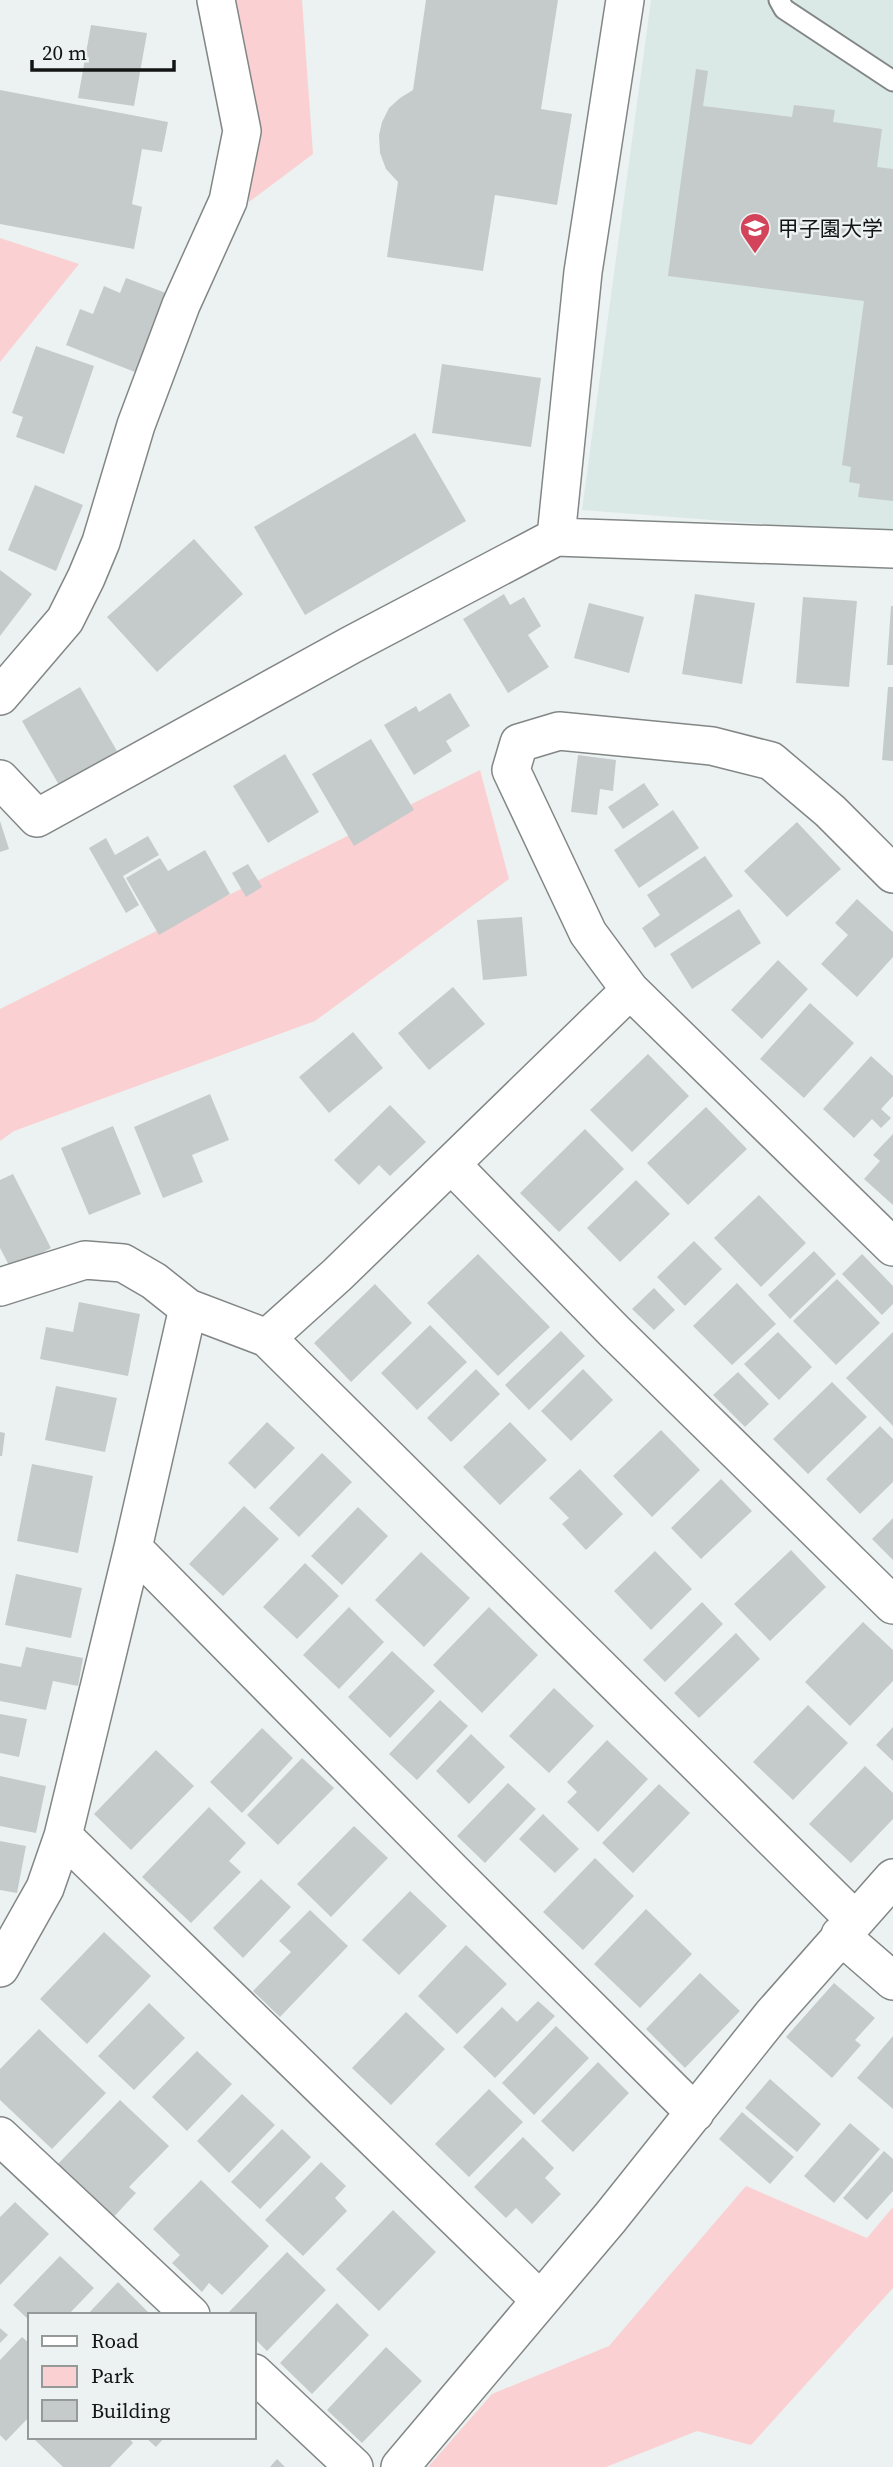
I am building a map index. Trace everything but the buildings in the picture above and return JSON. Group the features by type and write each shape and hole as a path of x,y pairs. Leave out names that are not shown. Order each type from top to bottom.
{"street":[{"path":"0,696 65,620 86,578 101,542 136,425 172,329 228,201 242,131 216,0"},
{"path":"556,537 583,272 625,0"},
{"path":"0,779 37,818 351,645 556,537 893,549"},
{"path":"893,874 830,811 771,761 712,746 559,731 519,743 511,770 588,933 630,990 893,1247"},
{"path":"267,1338 337,1275 630,990"},
{"path":"451,1164 614,1331 893,1605"},
{"path":"0,1287 85,1260 123,1263 154,1281 188,1308 267,1338 847,1927 893,1981"},
{"path":"0,1968 45,1888 63,1836 188,1308"},
{"path":"133,1548 695,2113"},
{"path":"63,1836 540,2300"},
{"path":"400,2467 695,2113 772,2015 893,1878"},
{"path":"0,2136 189,2313"},
{"path":"256,2375 354,2467"}],"lane":[{"path":"779,0 784,9 893,81"}],"shaded area":[{"name":"甲子園大学","path":"651,0 893,0 893,534 582,510"}],"green space":[{"path":"229,0 302,0 313,154 249,202 250,94"},
{"path":"0,238 79,264 0,362"},
{"path":"480,770 509,879 315,1021 14,1131 0,1141 0,1009"},
{"path":"746,2186 867,2238 893,2207 893,2288 751,2445 697,2431 606,2467 428,2467 492,2394 609,2346"}],"place":[{"name":"甲子園大学","path":"755,255"}]}
